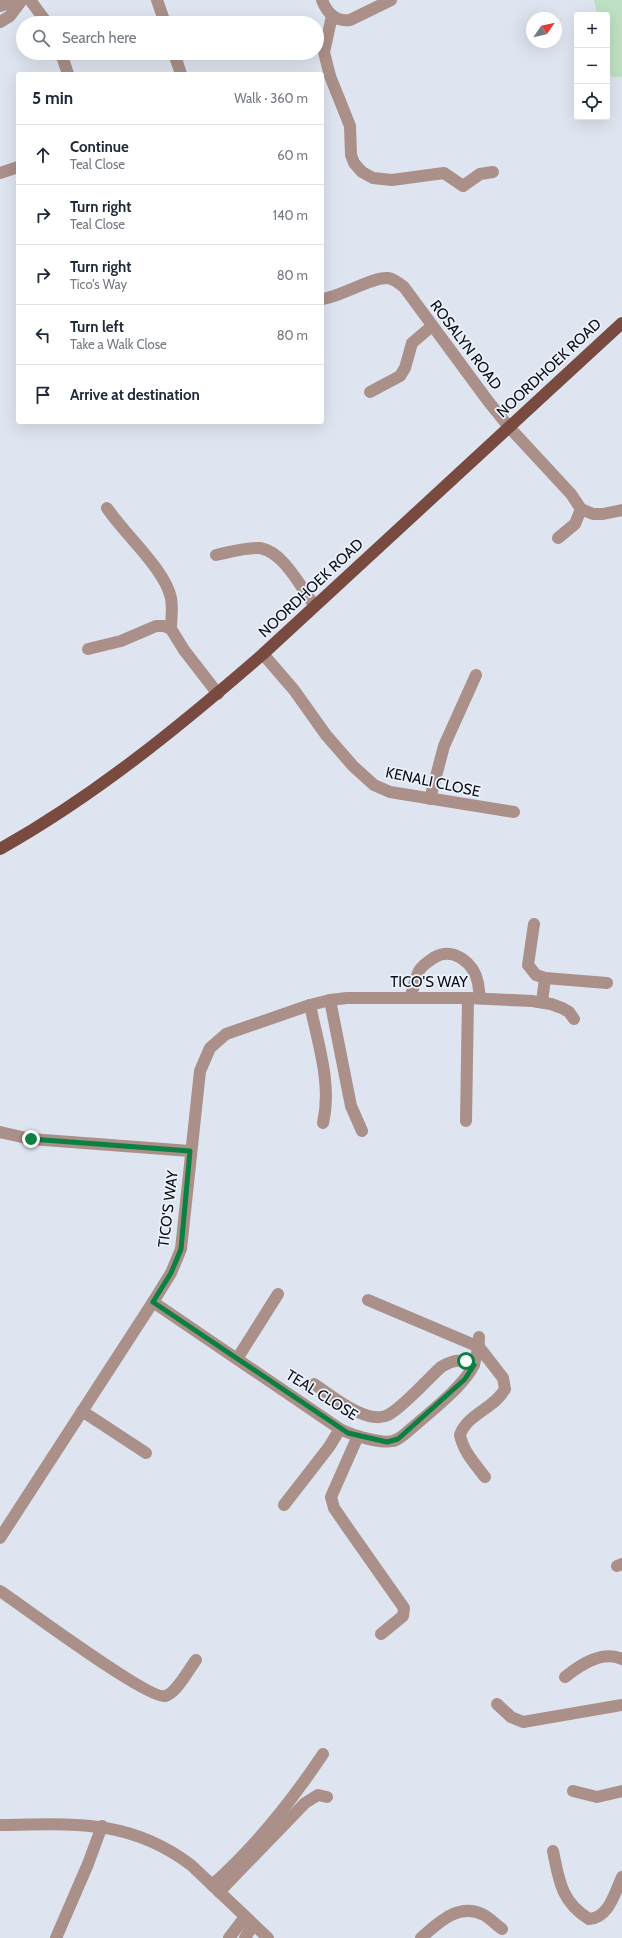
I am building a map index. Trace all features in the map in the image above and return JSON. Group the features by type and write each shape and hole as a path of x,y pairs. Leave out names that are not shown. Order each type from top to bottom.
{"main road":[{"name":"NOORDHOEK ROAD","path":"0,849 25,835 113,778 218,694 622,322"}],"street":[{"path":"0,6 21,0"},
{"path":"0,22 10,16 21,0"},
{"path":"30,0 42,16"},
{"path":"158,0 163,16"},
{"path":"322,0 332,16 344,21 350,20 391,0"},
{"path":"332,16 324,46 326,63 350,126 351,155 354,164 362,172 373,178 392,180 444,173 463,186 480,174 493,172"},
{"path":"63,60 67,72"},
{"path":"176,60 180,72"},
{"path":"0,173 16,168"},
{"name":"ROSALYN ROAD","path":"324,299 344,294 377,279 393,279 404,287 509,427 571,494 581,509"},
{"path":"370,392 396,378 402,372 412,343 432,326"},
{"path":"107,508 155,568 168,590 172,607 171,629 184,650 218,694"},
{"path":"558,538 575,524 581,509 593,514 603,514 622,510"},
{"path":"216,555 254,548 268,550 282,560 315,606"},
{"path":"88,649 121,641 156,626 164,626 171,629"},
{"name":"KENALI CLOSE","path":"263,654 294,690 326,735 366,779 382,790 514,812"},
{"path":"430,799 444,746 476,675"},
{"path":"534,924 528,965 536,975 545,978 607,983"},
{"path":"410,998 419,971 423,966 443,953 450,953 459,956 475,974 478,982 474,998 466,1121"},
{"path":"542,1002 545,978"},
{"name":"TICO'S WAY","path":"0,1538 171,1273 181,1249 190,1151 200,1071 210,1048 226,1034 310,1005 330,1000 474,998 542,1002 562,1008 574,1019"},
{"path":"330,1000 351,1106 362,1132"},
{"path":"310,1005 326,1082 326,1109 323,1123"},
{"path":"0,1132 11,1136 31,1139 190,1151"},
{"path":"237,1359 278,1294"},
{"path":"368,1300 479,1342 503,1378 505,1389 492,1404 466,1423 460,1435 461,1442 471,1459 485,1477"},
{"name":"TEAL CLOSE","path":"153,1302 340,1429 358,1436 387,1442 398,1439 465,1379 474,1365 479,1342"},
{"path":"314,1384 355,1411 382,1417 394,1412 441,1367 448,1363 462,1360 474,1365"},
{"path":"82,1411 146,1453"},
{"path":"284,1505 329,1447 340,1429"},
{"path":"358,1436 332,1491 331,1501 345,1524 404,1608 403,1616 381,1634"},
{"path":"0,1591 113,1670 154,1694 163,1697 171,1694 196,1660"},
{"path":"565,1677 576,1669 601,1657 617,1657 622,1659"},
{"path":"497,1704 511,1717 523,1722 622,1705"},
{"path":"216,1889 228,1871 270,1826 300,1788 323,1754"},
{"path":"573,1791 597,1797 622,1791"},
{"path":"216,1889 305,1803 318,1795 327,1797"},
{"path":"0,1825 74,1824 102,1826 143,1838 174,1853 191,1865 265,1937"},
{"path":"56,1938 88,1864 102,1826"},
{"path":"553,1851 561,1889 574,1908 589,1919 594,1919 603,1913 611,1903 622,1877"},
{"path":"421,1938 452,1914 462,1910 484,1915 502,1929"},
{"path":"229,1938 249,1921"},
{"path":"245,1938 249,1921"}],"green space":[{"path":"594,0 622,0 622,77 611,77 610,72 610,12 596,12"}],"route":[{"path":"31,1139 190,1151 181,1249 177,1262 153,1302 340,1429 358,1436 387,1442 398,1439 465,1379 474,1365 466,1361"}]}
